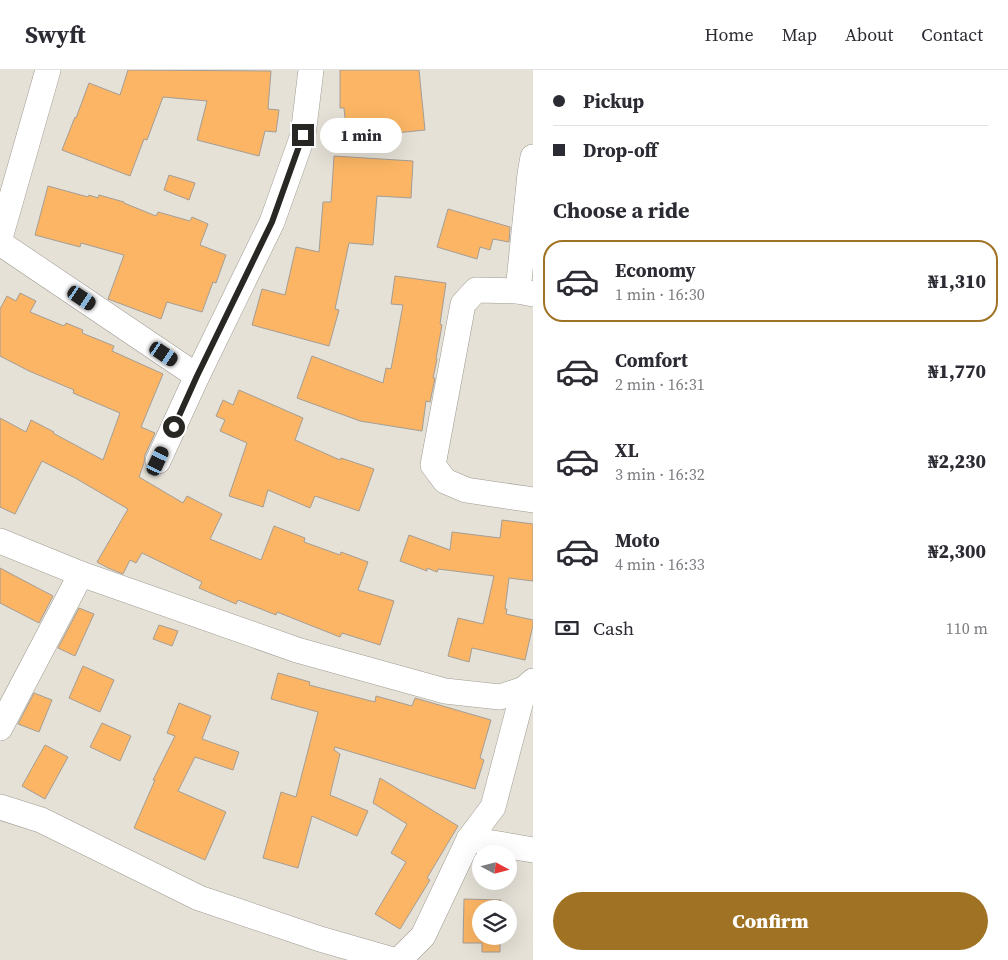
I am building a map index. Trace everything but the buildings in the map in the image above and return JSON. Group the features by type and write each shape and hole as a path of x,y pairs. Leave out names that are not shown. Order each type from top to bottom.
{"street":[{"path":"0,238 48,70"},
{"path":"158,461 272,222 303,135 311,70"},
{"path":"533,157 530,174 525,292 476,290 463,304 433,465 445,481 466,490 533,500"},
{"path":"0,242 197,376"},
{"path":"0,542 81,574 297,650 445,691 500,697 529,685"},
{"path":"0,728 81,574"},
{"path":"399,960 423,936 469,839 493,807 529,685"},
{"path":"0,807 41,820 199,898 320,939 393,960"},
{"path":"469,839 533,850"}],"route":[{"path":"174,427 272,222 303,135"}]}
